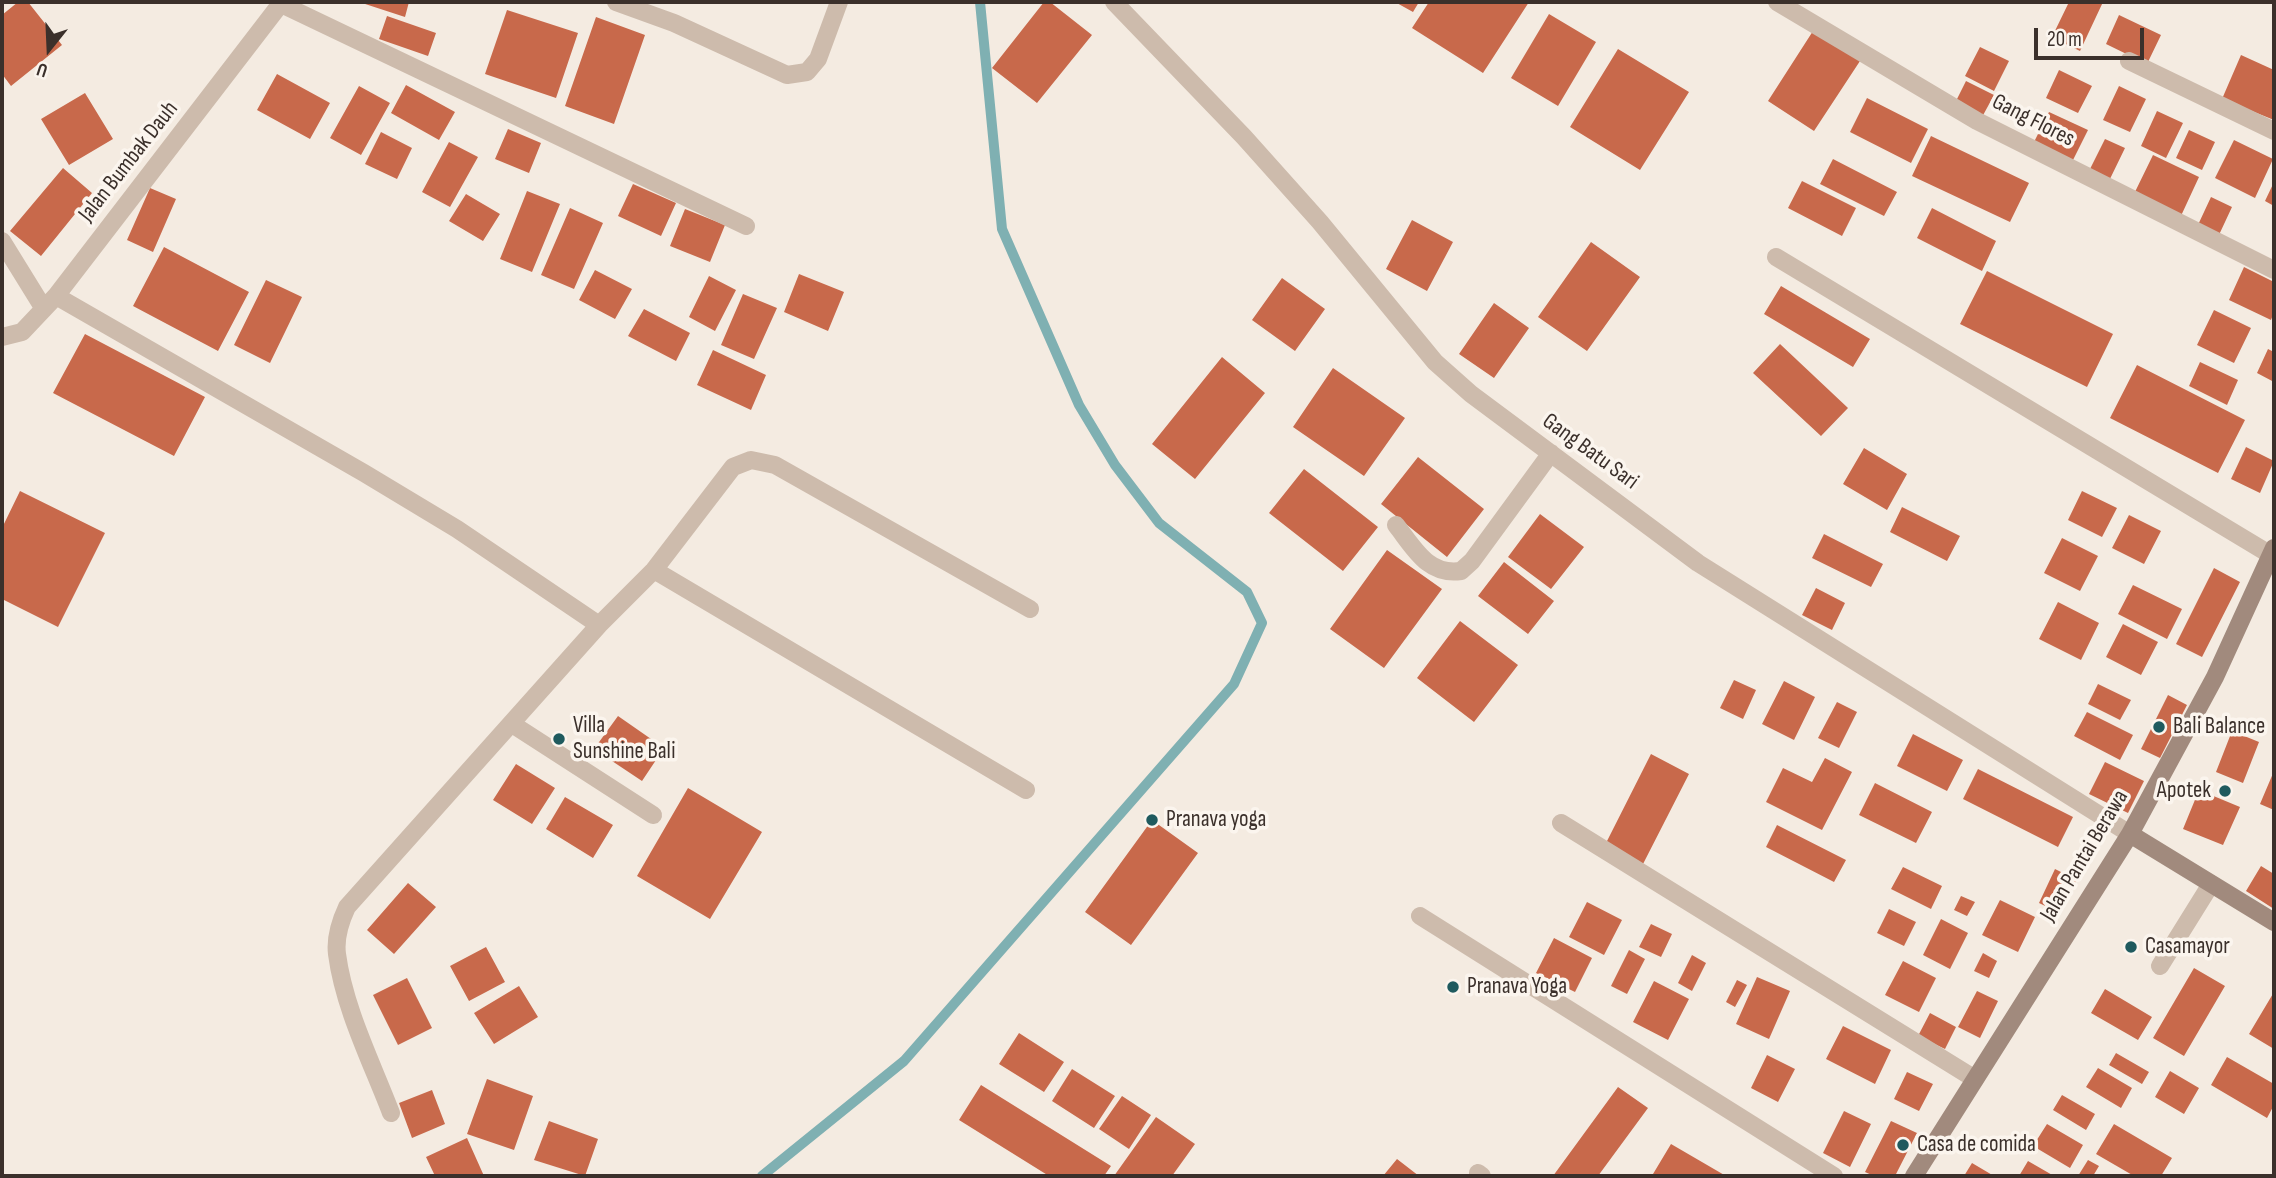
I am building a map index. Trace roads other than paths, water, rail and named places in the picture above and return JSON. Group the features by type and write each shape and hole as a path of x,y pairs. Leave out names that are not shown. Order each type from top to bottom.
{"street":[{"path":"616,2 674,23 787,75 807,72 818,60 839,2"},
{"name":"Gang Batu Sari","path":"1114,2 1244,137 1320,222 1435,362 1497,416 1698,563 2130,834"},
{"name":"Gang Flores","path":"1777,2 1977,121 2274,270"},
{"path":"282,3 746,226"},
{"name":"Jalan Bumbak Dauh","path":"2,337 22,332 50,303 282,3"},
{"path":"2129,61 2274,131"},
{"path":"2,241 50,303 457,529 599,625"},
{"path":"1776,257 2273,553"},
{"path":"1396,525 1425,562 1437,570 1461,571 1472,561 1551,453"},
{"path":"391,1113 351,1005 337,953 339,926 347,908 599,625 654,570 733,467 751,460 775,465 1030,609"},
{"name":"Jalan Pantai Berawa","path":"1914,1176 2130,834 2214,677 2273,553"},
{"path":"654,570 1026,790"},
{"path":"512,724 653,816"},
{"path":"1560,823 1975,1079"},
{"path":"2130,834 2274,922"},
{"path":"2160,966 2211,884"},
{"path":"1420,916 1834,1176"}],"waterway":[{"path":"762,1176 904,1061 1234,684 1262,623 1247,592 1159,523 1115,465 1079,405 1002,229 980,2"}],"place":[{"name":"Bali Balance","path":"2159,727"},
{"name":"Villa Sunshine Bali","path":"559,739"},
{"name":"Apotek","path":"2225,791"},
{"name":"Pranava yoga","path":"1152,820"},
{"name":"Casamayor","path":"2131,947"},
{"name":"Pranava Yoga","path":"1453,987"},
{"name":"Casa de comida","path":"1903,1145"}]}
